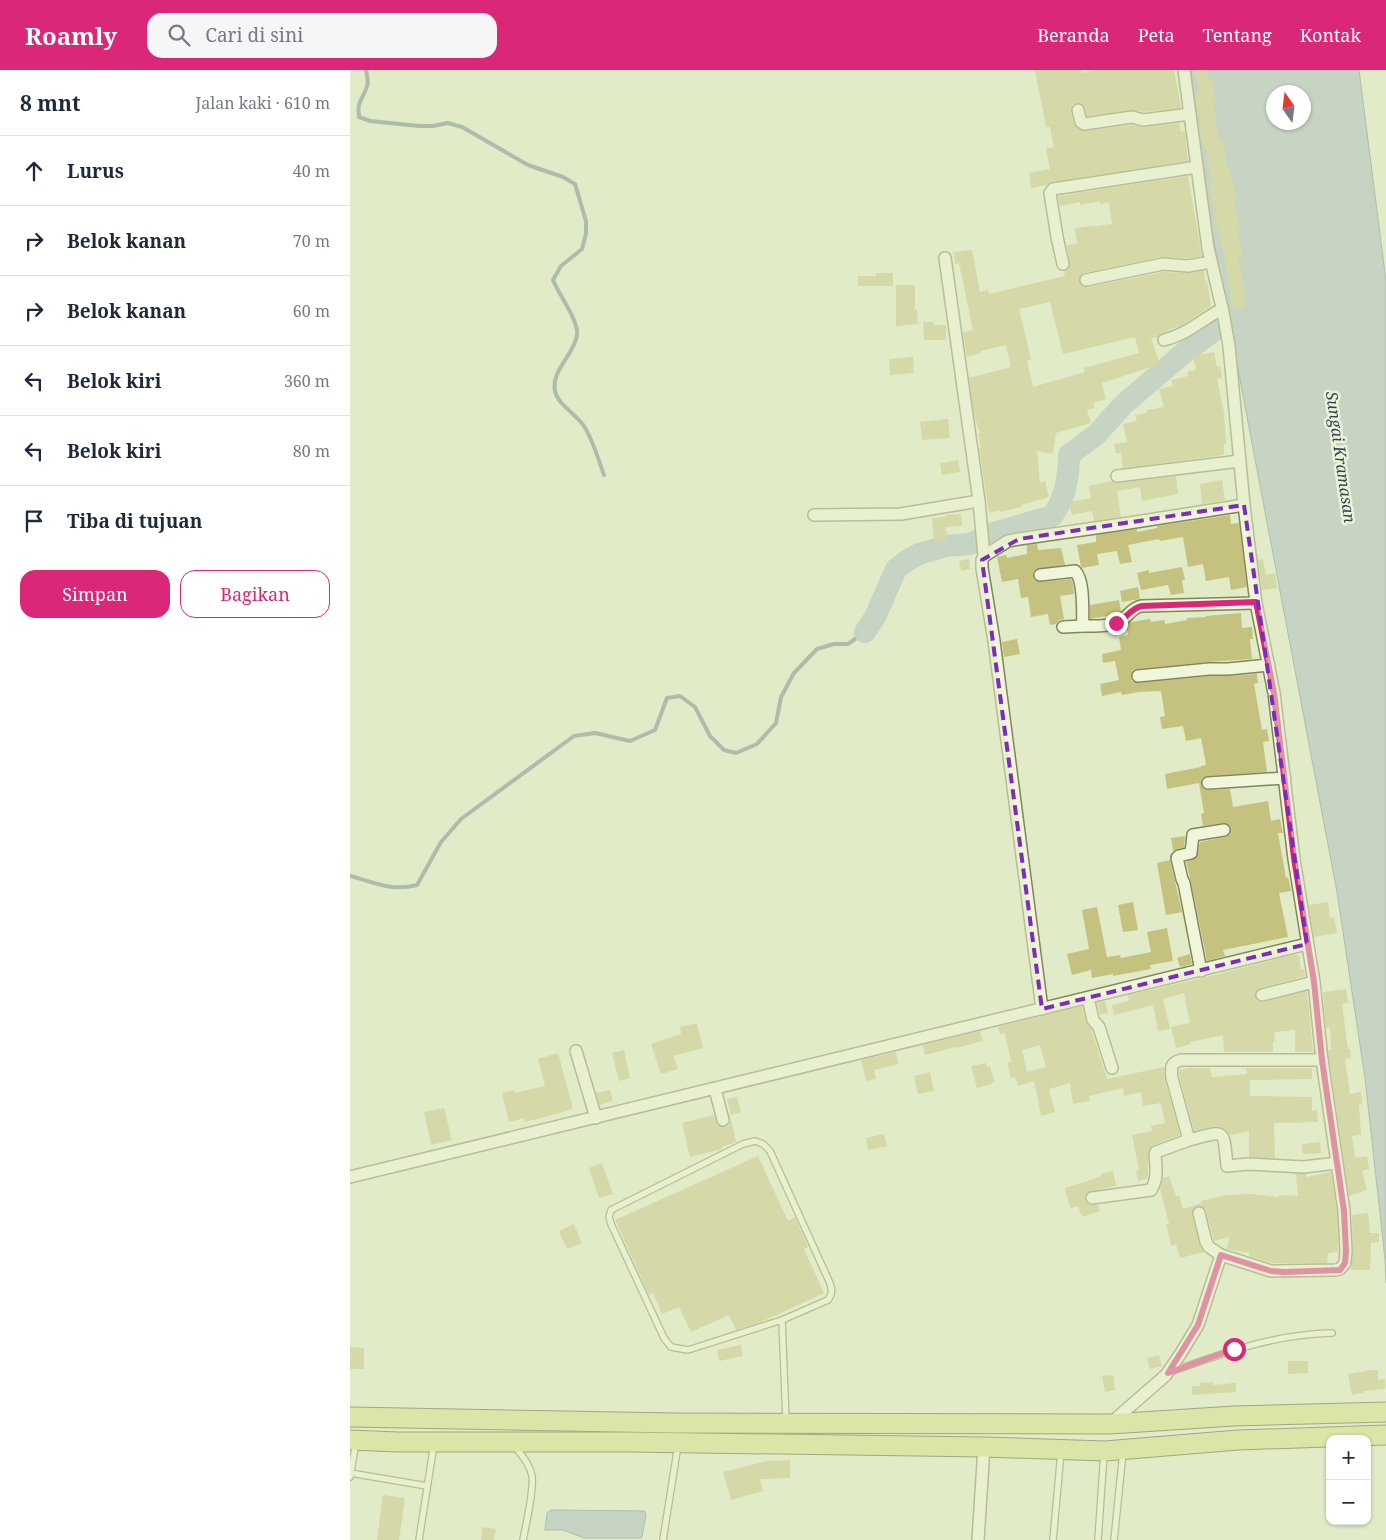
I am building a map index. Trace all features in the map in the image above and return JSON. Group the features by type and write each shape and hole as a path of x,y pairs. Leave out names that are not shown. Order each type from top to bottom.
{"highway":[{"path":"350,1417 674,1423 1110,1424 1234,1416 1386,1412"},
{"path":"398,1442 400,1418"},
{"path":"353,1440 398,1442 984,1447 1104,1451 1238,1440 1386,1434"}],"street":[{"path":"1184,70 1208,248 1229,346 1244,505 1256,602 1274,693 1294,858 1314,982 1322,1060 1344,1211 1345,1263 1340,1270 1284,1272 1271,1271 1221,1255 1209,1247 1206,1242 1200,1213"},
{"path":"1078,110 1081,122 1084,124 1132,116 1143,120 1190,114"},
{"path":"1063,264 1050,193 1052,189 1197,168"},
{"path":"944,258 981,524 984,552 982,568 994,641 1042,1009"},
{"path":"1086,280 1163,264 1188,266 1211,262"},
{"path":"1164,340 1186,333 1222,310"},
{"path":"1117,476 1240,461"},
{"path":"814,515 901,514 978,501"},
{"path":"984,552 1008,541 1019,539 1244,505"},
{"path":"1040,575 1069,571 1076,572 1079,575 1083,626"},
{"path":"1063,627 1116,623 1134,609 1142,606 1256,602"},
{"path":"1138,676 1269,665"},
{"path":"1208,783 1284,778"},
{"path":"1201,971 1184,883 1177,858 1191,853 1193,835 1224,830"},
{"path":"350,1177 1308,944"},
{"path":"1262,994 1314,982"},
{"path":"1088,998 1093,1020 1099,1027 1112,1068"},
{"path":"576,1051 596,1118"},
{"path":"1189,1140 1172,1078 1171,1069 1175,1062 1181,1060 1322,1060"},
{"path":"716,1089 723,1120"},
{"path":"1092,1198 1151,1190 1156,1175 1156,1152 1216,1133 1221,1134 1224,1138 1228,1166 1248,1164 1304,1167 1337,1163"},
{"path":"1110,1424 1168,1373 1198,1325 1221,1255"},
{"path":"978,1540 984,1447"}],"lane":[{"path":"755,1142 763,1144 770,1151 778,1167 832,1288 828,1300 782,1320 688,1350 671,1346 664,1338 611,1224 609,1217 611,1210 744,1144 755,1142"},
{"path":"782,1320 786,1423"},
{"path":"1168,1373 1234,1349 1258,1343 1308,1334 1332,1333"},
{"path":"353,1440 350,1475 427,1486"},
{"path":"419,1540 434,1442"},
{"path":"512,1442 527,1463 532,1477 523,1540"},
{"path":"663,1540 679,1443"},
{"path":"1053,1540 1061,1449"},
{"path":"1114,1540 1124,1450"},
{"path":"1098,1540 1104,1451"}],"highlighted area":[{"path":"1244,505 1307,944 1042,1009 982,560 1019,539"}],"water":[{"name":"Sungai Kramasan","path":"1191,70 1359,70 1386,281 1386,1283 1365,1078 1337,892 1203,184"},
{"path":"551,1510 644,1511 646,1514 641,1538 584,1538 563,1530 545,1530 547,1513"}],"building":[{"path":"1035,70 1081,70 1081,73 1098,70 1174,70 1181,108 1144,112 1131,110 1087,116 1084,105 1077,103 1072,105 1071,112 1074,124 1077,128 1084,131 1132,125 1144,127 1179,123 1181,132 1185,131 1188,161 1052,182 1031,188 1029,173 1050,169 1046,149 1054,147 1050,127 1046,127"},
{"path":"1195,70 1207,70 1209,80 1212,79 1216,102 1213,103 1219,140 1222,139 1227,168 1230,167 1236,199 1234,199 1240,229 1237,229 1242,257 1238,258 1246,306 1233,309 1225,260 1209,187 1212,184 1197,109 1195,94 1199,94"},
{"path":"1188,176 1202,256 1188,258 1161,257 1084,273 1079,281 1081,285 1088,287 1163,272 1188,273 1204,271 1211,306 1184,324 1161,333 1158,337 1151,338 1160,364 1102,383 1106,399 1093,403 1095,408 1087,410 1091,423 1056,433 1053,454 1037,451 1040,483 1045,481 1049,497 1021,505 1022,507 989,513 979,449 981,448 978,434 980,433 974,415 969,378 1011,367 1006,345 981,351 981,353 967,357 963,333 973,330 959,263 955,264 954,252 972,250 980,292 988,290 989,294 1065,276 1064,271 1068,269 1070,263 1067,245 1077,244 1075,228 1112,224 1109,202 1100,204 1100,201 1080,205 1080,202 1060,206 1058,196","holes":["1050,302 1063,354 1135,337 1139,353 1084,368 1085,372 1033,387 1027,361 1031,360 1019,309"]},
{"path":"876,273 893,273 893,286 858,286 858,276 876,276"},
{"path":"896,285 915,285 915,310 917,309 918,324 896,326"},
{"path":"923,322 933,322 934,325 946,325 946,340 924,340"},
{"path":"1214,352 1217,367 1220,366 1222,378 1217,379 1224,412 1226,444 1224,444 1224,455 1123,468 1121,453 1116,453 1114,444 1127,442 1123,424 1137,421 1135,415 1147,413 1147,410 1164,407 1159,389 1173,386 1171,380 1188,376 1187,372 1196,370 1193,356"},
{"path":"913,357 914,373 890,375 889,359"},
{"path":"948,419 950,438 922,440 920,422"},
{"path":"958,460 960,472 942,475 940,463"},
{"path":"1176,476 1178,494 1142,501 1140,487 1117,491 1121,517 1094,521 1092,511 1072,515 1069,502 1091,498 1089,486 1112,481 1118,483"},
{"path":"1222,480 1225,500 1202,504 1200,484"},
{"path":"961,514 962,526 945,527 948,538 934,541 932,518"},
{"path":"1230,515 1231,524 1239,523 1247,587 1231,590 1229,577 1206,581 1203,564 1188,567 1183,537 1128,545 1132,562 1120,564 1117,551 1097,554 1099,565 1081,567 1077,545 1096,542 1096,535 1137,529 1137,532 1157,528 1157,526"},
{"path":"1037,544 1038,550 1061,548 1065,565 1036,569 1033,572 1034,580 1041,582 1071,579 1073,584 1074,594 1060,596 1064,619 1059,620 1056,624 1050,625 1048,614 1031,617 1028,597 1021,598 1018,579 1002,582 997,557 1006,555 1007,558 1027,554 1027,545"},
{"path":"969,559 970,569 961,571 959,561"},
{"path":"1263,559 1266,575 1275,573 1277,588 1262,590 1258,560"},
{"path":"1182,567 1185,580 1182,580 1184,593 1171,595 1168,585 1141,590 1137,573 1149,570 1149,573"},
{"path":"1138,587 1140,599 1122,602 1120,591"},
{"path":"1119,600 1121,611 1118,614 1090,619 1090,605"},
{"path":"1241,613 1242,628 1252,627 1253,639 1250,639 1252,659 1137,669 1133,670 1131,676 1132,681 1139,683 1209,676 1257,674 1258,683 1254,684 1262,730 1267,729 1269,741 1263,742 1267,772 1208,776 1202,779 1201,784 1204,789 1208,790 1230,789 1233,807 1268,801 1271,821 1280,819 1283,833 1278,833 1286,878 1288,877 1291,891 1279,893 1288,937 1223,950 1225,956 1207,961 1186,862 1197,857 1200,842 1226,837 1231,833 1231,828 1223,823 1203,826 1201,814 1204,813 1199,783 1167,789 1165,774 1206,765 1201,738 1186,741 1183,726 1162,729 1160,717 1165,716 1161,691 1122,695 1121,692 1102,696 1100,684 1119,680 1115,661 1103,663 1102,654 1121,650 1119,637 1128,635 1126,626 1131,622 1150,619 1151,622 1164,620 1165,624 1187,620 1187,618"},
{"path":"1017,639 1020,654 1004,657 1002,642"},
{"path":"1185,836 1184,847 1173,851 1171,838"},
{"path":"1170,860 1182,912 1166,915 1157,863"},
{"path":"1133,902 1138,930 1123,932 1118,905"},
{"path":"1328,902 1330,918 1334,917 1337,933 1314,937 1309,905"},
{"path":"1097,907 1107,957 1120,955 1121,958 1151,952 1147,932 1167,928 1173,961 1150,965 1151,969 1113,976 1113,974 1092,978 1091,970 1072,975 1067,954 1089,949 1082,910"},
{"path":"1190,954 1192,964 1180,967 1177,958"},
{"path":"1292,955 1299,955 1301,970 1304,969 1305,976 1260,988 1255,992 1255,996 1257,1001 1263,1002 1307,991 1313,1052 1295,1052 1295,1030 1274,1032 1273,1052 1224,1052 1223,1035 1190,1042 1190,1044 1176,1048 1171,1027 1190,1023 1184,993 1163,999 1170,1029 1158,1031 1153,1005 1114,1015 1112,1005 1129,1001 1128,995"},
{"path":"1346,989 1348,1003 1342,1004 1351,1058 1345,1059 1350,1094 1361,1092 1362,1103 1359,1104 1361,1135 1352,1136 1355,1158 1367,1156 1369,1169 1362,1171 1367,1190 1349,1196 1329,1059 1328,1050 1331,1050 1330,1027 1326,1028 1323,992"},
{"path":"1105,1001 1108,1013 1100,1015 1097,1003"},
{"path":"1082,1006 1107,1079 1164,1067 1165,1080 1180,1135 1153,1145 1149,1149 1148,1178 1138,1181 1136,1171 1139,1170 1132,1135 1152,1131 1151,1126 1165,1123 1161,1103 1143,1106 1141,1092 1124,1096 1123,1088 1089,1096 1090,1101 1073,1104 1070,1083 1049,1089 1055,1112 1041,1116 1034,1081 1018,1086 1015,1077 1011,1078 1007,1063 1011,1062 1005,1033 1000,1034 998,1027","holes":["1040,1045 1046,1067 1027,1072 1022,1050"]},
{"path":"697,1023 703,1048 673,1056 678,1069 661,1074 651,1044 681,1034 680,1027"},
{"path":"980,1031 983,1041 925,1055 923,1045"},
{"path":"624,1050 630,1078 619,1081 612,1053"},
{"path":"896,1052 898,1064 874,1070 876,1079 866,1081 861,1060"},
{"path":"558,1053 573,1109 525,1122 524,1118 509,1122 502,1093 514,1090 515,1093 545,1086 538,1059"},
{"path":"986,1063 987,1067 990,1067 995,1082 977,1088 971,1066"},
{"path":"1210,1068 1212,1077 1247,1074 1246,1068 1312,1068 1312,1079 1250,1080 1250,1096 1312,1097 1312,1111 1317,1110 1318,1122 1274,1123 1275,1158 1249,1157 1249,1131 1230,1135 1223,1128 1216,1126 1194,1131 1179,1074 1179,1070"},
{"path":"930,1072 934,1091 918,1094 914,1076"},
{"path":"610,1090 613,1101 600,1105 596,1093"},
{"path":"737,1097 741,1112 731,1115 727,1099"},
{"path":"444,1108 452,1140 431,1145 424,1112"},
{"path":"729,1111 736,1142 722,1147 722,1149 690,1157 682,1123 714,1115 717,1125 728,1126 730,1122"},
{"path":"884,1134 887,1146 868,1150 866,1138"},
{"path":"1320,1142 1321,1153 1303,1154 1302,1144"},
{"path":"758,1156 788,1221 795,1217 808,1247 804,1249 824,1293 761,1322 736,1330 729,1315 691,1332 679,1307 662,1314 653,1293 649,1295 615,1220"},
{"path":"602,1163 613,1194 599,1198 589,1168"},
{"path":"1113,1171 1116,1186 1091,1191 1085,1196 1086,1203 1098,1205 1100,1211 1082,1217 1078,1206 1070,1208 1065,1188"},
{"path":"1331,1172 1337,1212 1338,1252 1328,1253 1327,1263 1272,1263 1249,1256 1250,1253 1227,1249 1229,1237 1214,1241 1206,1211 1201,1206 1194,1207 1192,1214 1199,1244 1204,1252 1180,1258 1176,1244 1171,1246 1166,1224 1169,1224 1160,1189 1163,1178 1169,1176 1176,1196 1179,1195 1183,1209 1202,1203 1201,1201 1226,1195 1298,1196 1296,1174 1306,1174 1306,1177"},
{"path":"1368,1213 1370,1233 1379,1233 1379,1242 1371,1243 1370,1270 1351,1270 1353,1252 1352,1215"},
{"path":"574,1224 582,1243 567,1249 559,1231"},
{"path":"741,1345 743,1356 719,1361 717,1350"},
{"path":"350,1347 364,1348 364,1369 350,1369"},
{"path":"1159,1355 1162,1366 1150,1369 1147,1358"},
{"path":"1288,1361 1308,1361 1308,1373 1288,1374"},
{"path":"1378,1370 1378,1380 1385,1379 1385,1389 1363,1391 1364,1393 1352,1395 1348,1374"},
{"path":"1113,1375 1115,1390 1105,1392 1102,1376"},
{"path":"1213,1382 1213,1385 1236,1383 1236,1392 1192,1395 1192,1386 1200,1386 1199,1383"},
{"path":"790,1460 790,1478 760,1479 763,1491 731,1500 723,1472 767,1461"},
{"path":"383,1495 405,1498 399,1540 377,1540"},
{"path":"483,1527 496,1529 494,1540 481,1540"}],"waterway":[{"path":"366,70 368,82 359,105 359,117 370,121 419,126 448,123 462,127 528,165 563,177 575,184 586,221 586,234 582,249 561,266 553,280 572,315 577,335 572,349 556,376 555,391 563,405 581,422 587,431 604,475"},
{"path":"865,632 875,617 896,569 919,554 946,546 970,544 990,534 1052,516 1060,503 1065,487 1069,455 1097,434 1123,405 1185,352 1215,330 1249,322"},
{"path":"350,876 391,887 417,885 441,842 461,819 574,736 595,733 630,741 655,730 667,698 680,696 695,707 710,736 724,750 736,753 757,744 776,723 781,697 794,673 817,649 834,644 848,644 865,632"}],"route":[{"path":"1116,623 1137,607 1142,606 1256,602 1274,693 1294,858 1314,982 1322,1060 1344,1211 1346,1251 1345,1263 1340,1270 1284,1272 1262,1269 1221,1255 1198,1325 1168,1373 1234,1349"}]}
